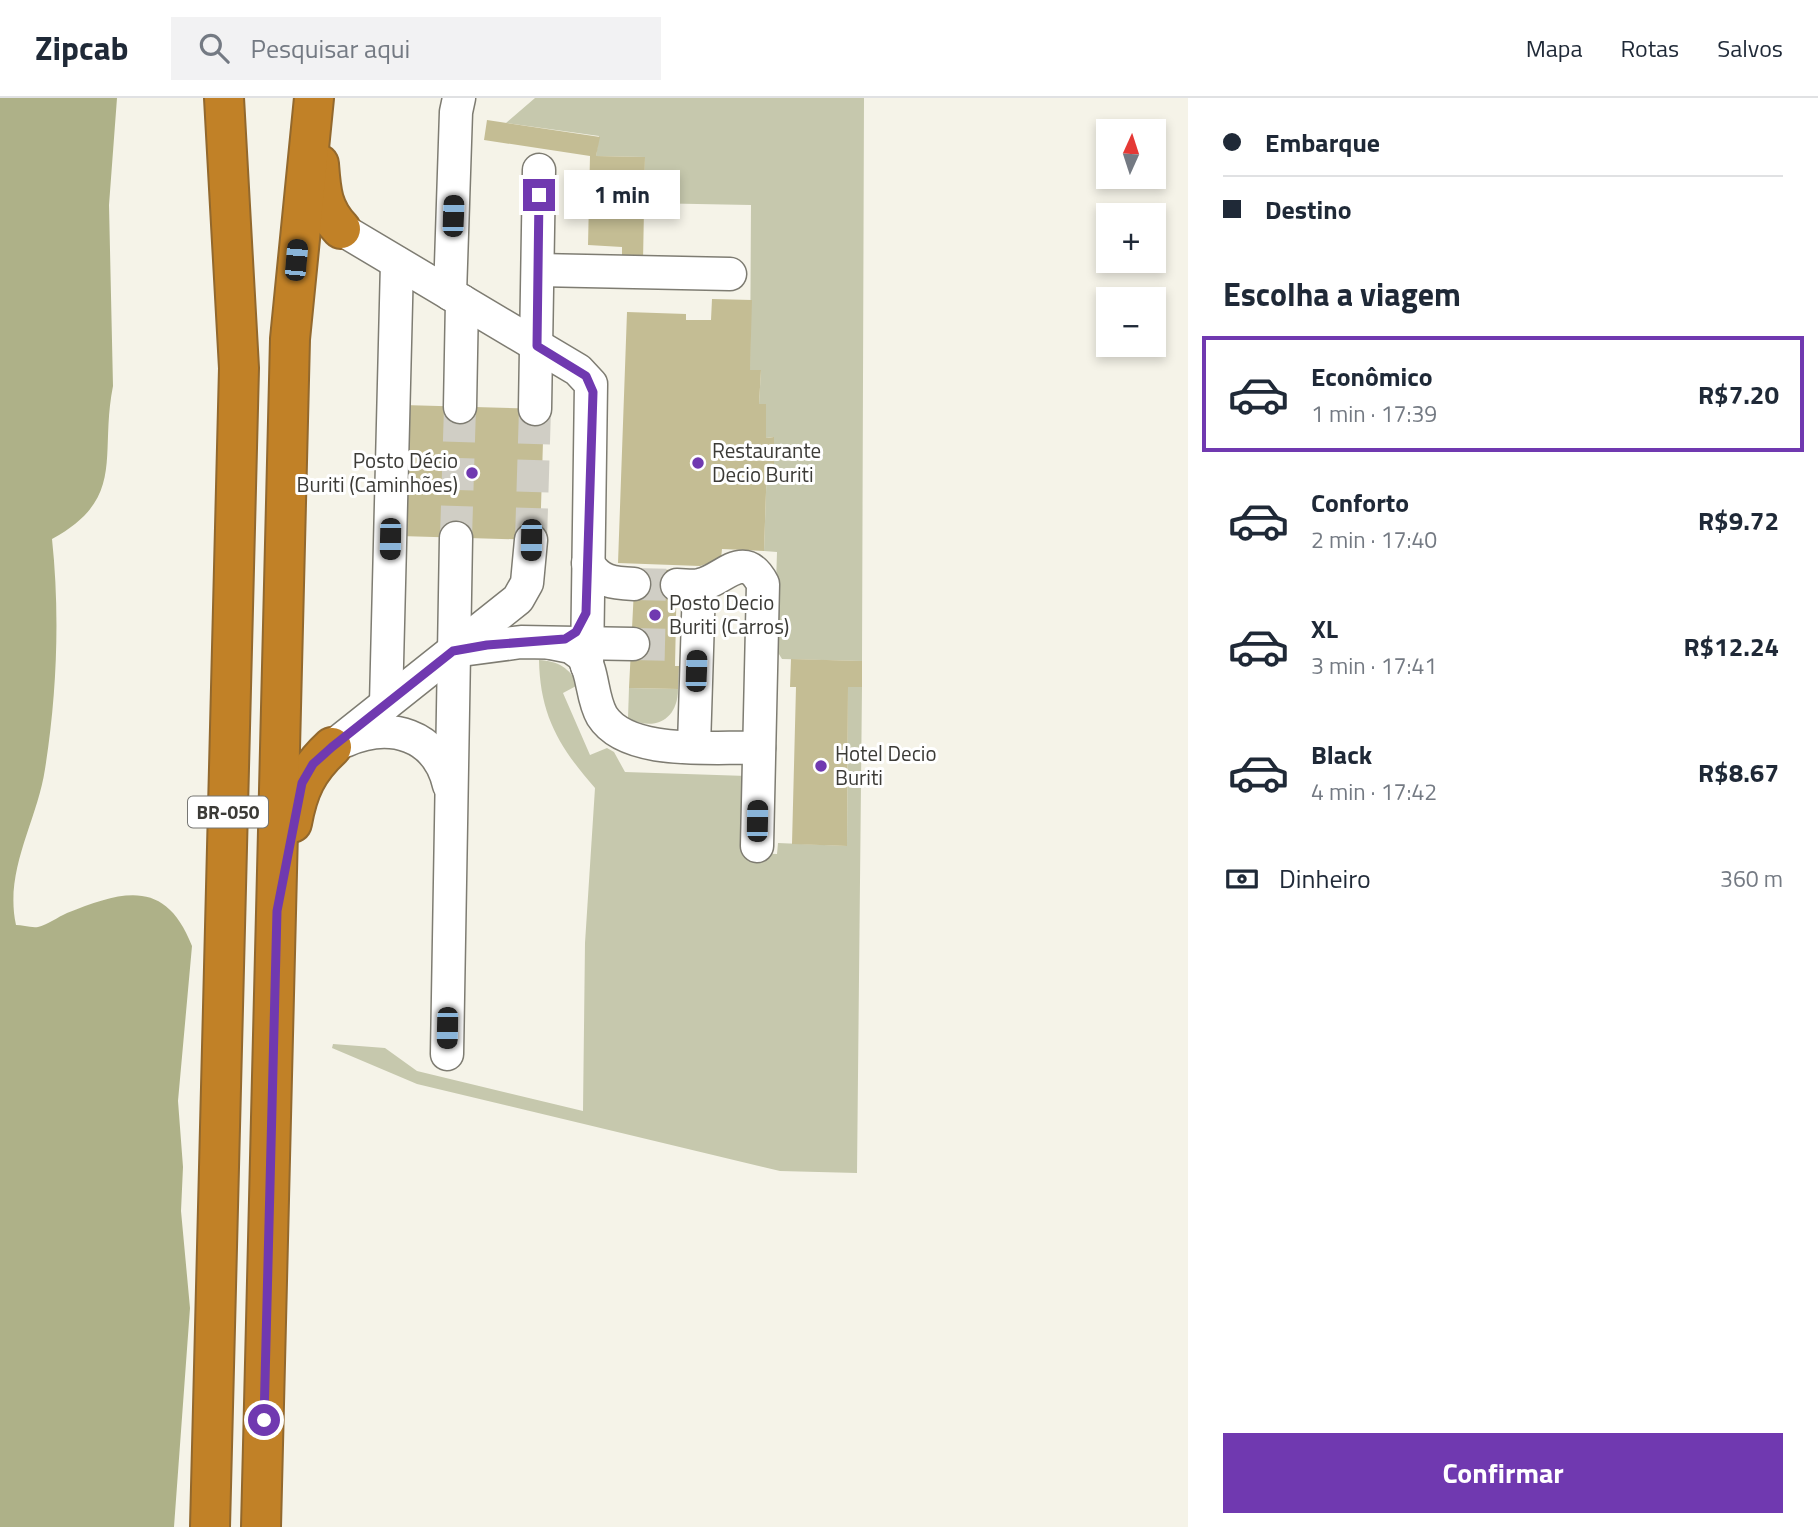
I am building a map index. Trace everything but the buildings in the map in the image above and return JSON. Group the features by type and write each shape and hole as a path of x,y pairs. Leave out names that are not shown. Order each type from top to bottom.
{"highway":[{"name":"BR-050","path":"210,1527 239,368 224,98"},
{"name":"BR-050","path":"261,1527 290,339 315,98"},
{"path":"315,98 321,196 327,214 341,229"},
{"path":"277,911 302,783 313,764 332,747"}],"lane":[{"path":"459,98 456,112 456,298 460,407"},
{"path":"535,409 539,170"},
{"path":"341,229 586,376 593,392 586,641 598,708 611,727 623,736 647,743 759,748"},
{"path":"386,704 397,263"},
{"path":"538,270 730,274"},
{"path":"447,1054 456,538"},
{"path":"332,747 518,599 527,583 531,540"},
{"path":"586,641 595,593 624,583 600,579 588,563"},
{"path":"694,746 686,646 688,586 730,568 751,570 764,584 757,846"},
{"path":"453,651 487,645 551,643 576,632 586,641 633,644"},
{"path":"332,747 373,733 396,733 416,739 433,749 445,766 451,793"}],"green space":[{"path":"0,98 117,98 109,205 113,386 105,473 101,491 91,508 76,524 52,539 56,654 52,712 41,789 18,865 13,905 16,925 35,927 107,899 141,896 156,900 170,909 182,924 192,946 178,1101 183,1167 181,1211 190,1308 174,1527 0,1527"},
{"path":"535,98 864,98 862,661 782,659 774,646 777,552 764,551 767,463 774,464 773,437 766,438 766,404 759,404 761,370 750,370 751,205 644,203 645,157 596,156 599,136 506,123"},
{"path":"539,660 563,666 578,685 563,693 590,755 607,748 614,752 625,772 747,776 746,853 777,854 778,843 847,846 848,687 862,687 857,1173 780,1171 417,1084 332,1048 333,1044 385,1048 417,1071 583,1111 585,943 595,788 571,758 554,729 543,697"},
{"path":"629,688 678,689 674,709 663,720 655,723 647,724 628,718"}],"tunnel":[{"path":"456,538 460,407"},
{"path":"531,540 535,409"},
{"path":"634,584 677,585"},
{"path":"633,644 676,645"}],"place":[{"name":"Restaurante Decio Buriti","path":"698,463"},
{"name":"Posto Décio Buriti (Caminhões)","path":"472,473"},
{"name":"Posto Decio Buriti (Carros)","path":"655,615"},
{"name":"Hotel Decio Buriti","path":"821,766"}],"route":[{"path":"264,1420 277,911 295,803 302,783 313,764 332,747 453,651 521,642 551,643 576,632 586,613 593,392 586,376 537,346 539,195"}]}
